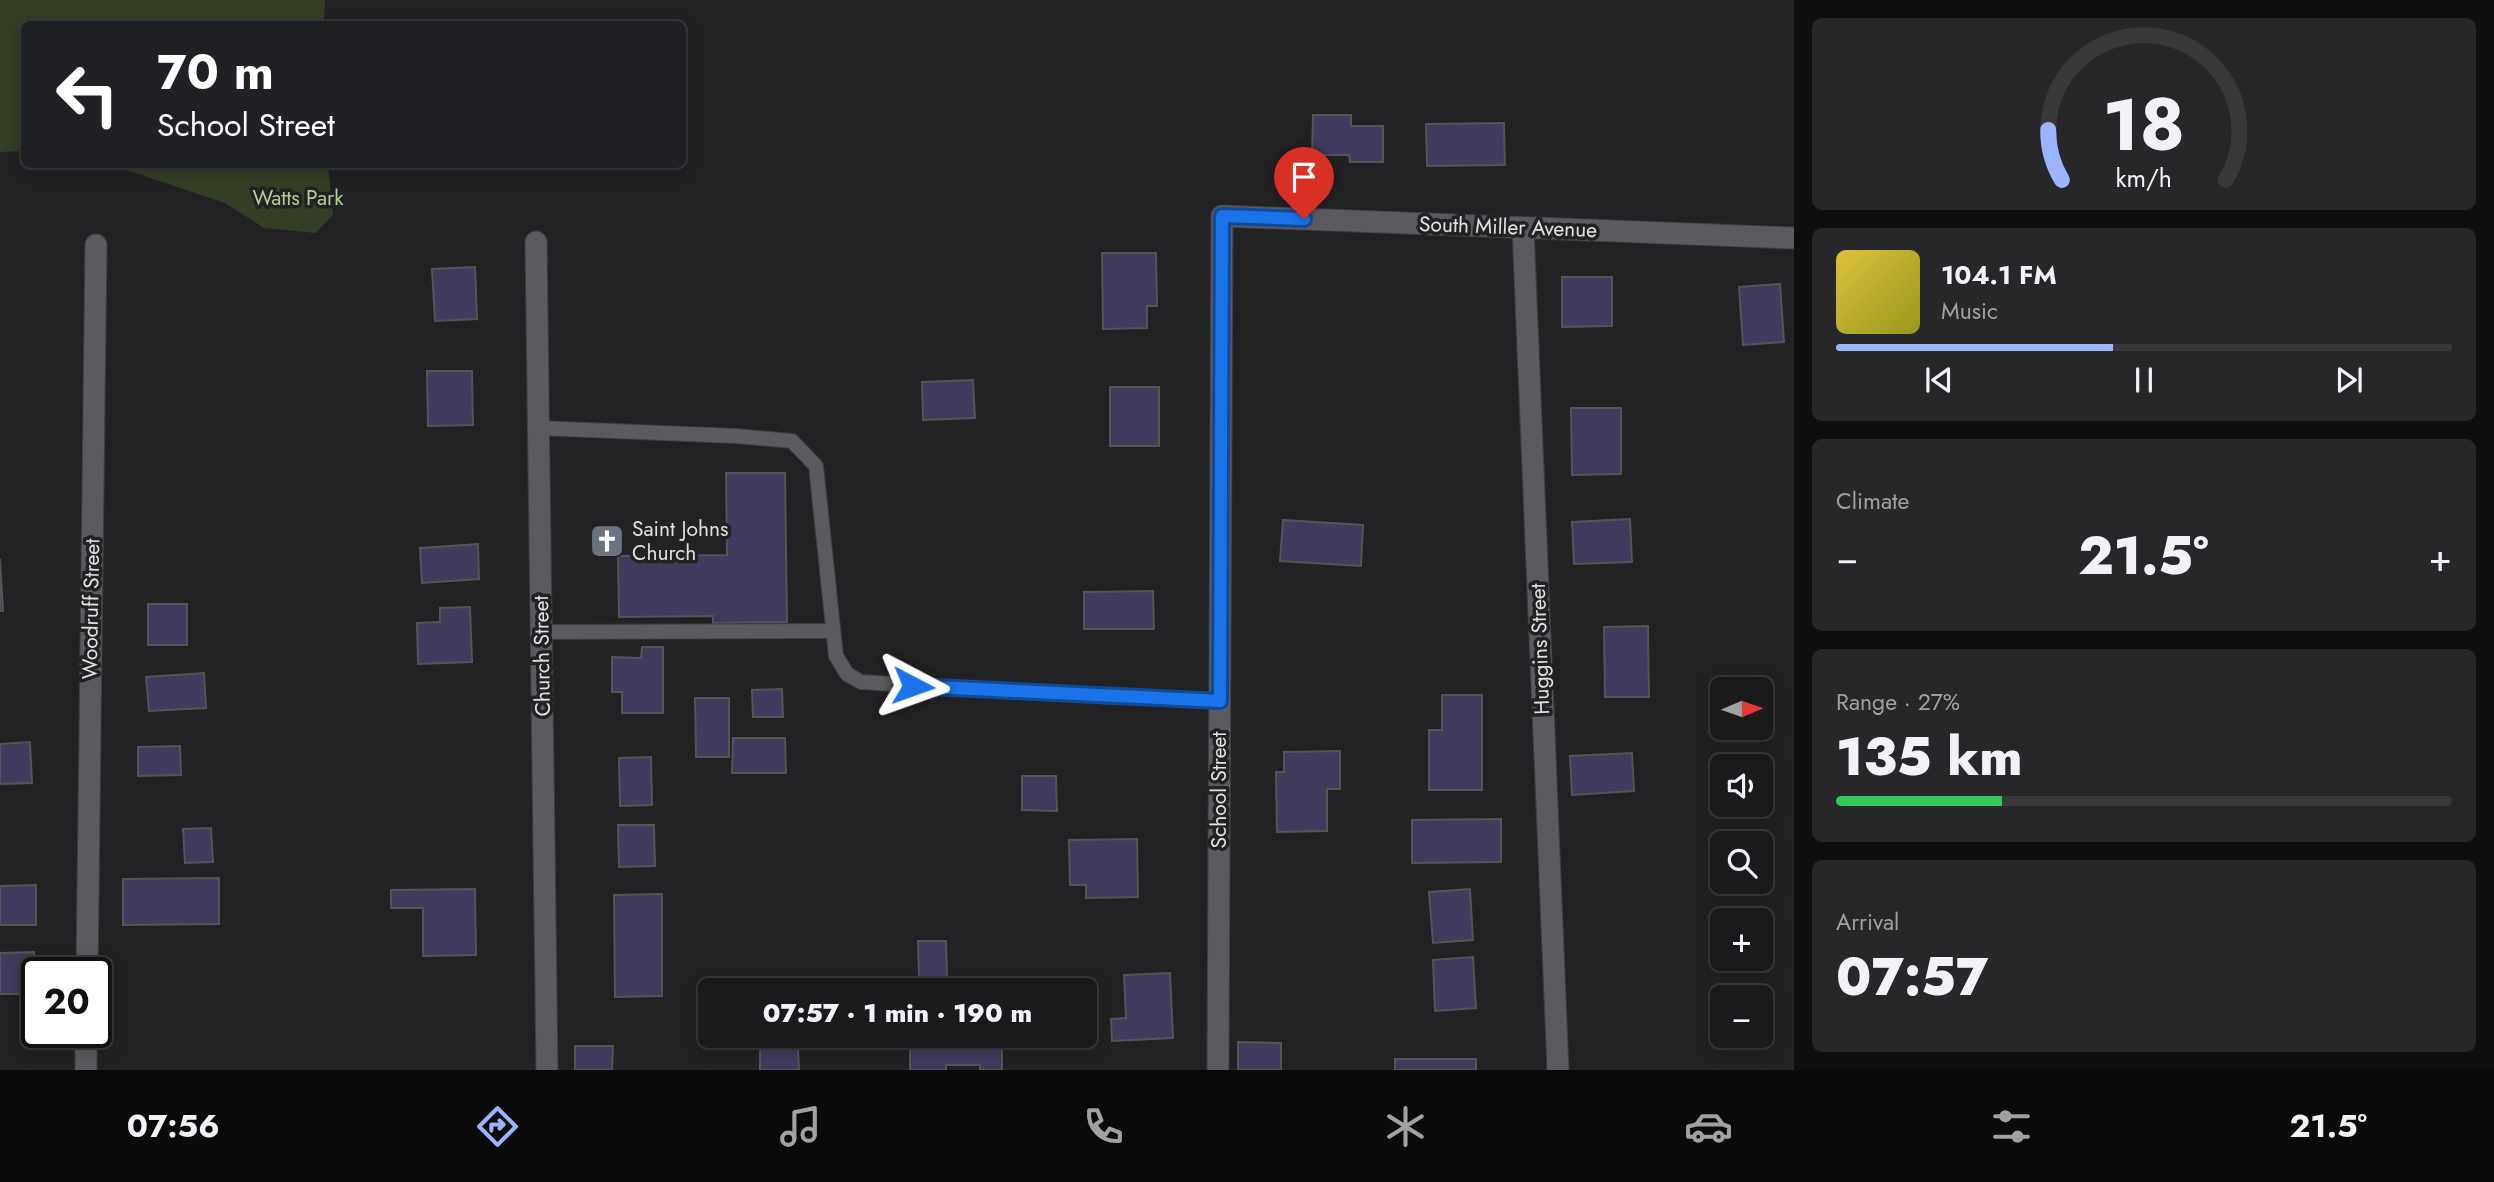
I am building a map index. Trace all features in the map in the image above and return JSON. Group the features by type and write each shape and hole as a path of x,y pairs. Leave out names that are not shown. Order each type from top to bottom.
{"street":[{"name":"South Miller Avenue","path":"1222,216 1794,238"},
{"name":"School Street","path":"1218,1070 1222,216"},
{"name":"Huggins Street","path":"1522,228 1558,1070"},
{"name":"Church Street","path":"536,242 547,1070"},
{"name":"Woodruff Street","path":"87,957 96,245"},
{"path":"86,1048 86,1070"}],"lane":[{"path":"539,428 736,436 792,441 816,466 836,656 847,674 861,682 1220,701"},
{"path":"542,632 833,631"}],"green space":[{"path":"0,0 325,0 324,21 21,21 21,151 0,152"},
{"name":"Watts Park","path":"121,168 328,168 333,215 316,233 264,228 225,203"}],"building":[{"path":"1313,115 1351,115 1351,126 1383,126 1383,162 1350,162 1349,155 1312,155"},
{"path":"1504,123 1505,165 1427,166 1426,124"},
{"path":"1102,253 1156,253 1157,306 1147,306 1147,328 1103,329"},
{"path":"475,267 477,319 435,321 432,269"},
{"path":"1562,277 1612,277 1612,326 1562,327"},
{"path":"1780,284 1784,342 1743,345 1739,287"},
{"path":"427,371 472,371 473,425 428,426"},
{"path":"973,380 975,418 923,420 922,382"},
{"path":"1110,387 1159,387 1159,446 1110,446"},
{"path":"1571,408 1621,408 1621,474 1572,475"},
{"path":"726,473 785,473 787,622 713,623 713,616 619,617 618,556 727,555"},
{"path":"1630,519 1632,562 1574,564 1572,522"},
{"path":"1283,520 1363,525 1361,566 1280,561"},
{"path":"478,544 479,579 422,583 420,548"},
{"path":"0,559 3,611 0,611"},
{"path":"1153,591 1154,629 1084,629 1084,592"},
{"path":"148,604 187,604 187,645 148,645"},
{"path":"470,607 472,662 418,664 417,623 440,622 440,608"},
{"path":"1648,626 1649,697 1605,697 1604,627"},
{"path":"642,647 663,647 663,713 622,713 622,692 612,692 612,657 641,658"},
{"path":"204,673 206,708 149,711 146,677"},
{"path":"782,689 783,717 753,717 752,690"},
{"path":"1442,695 1482,695 1482,790 1429,790 1429,730 1442,730"},
{"path":"695,698 729,698 729,757 696,757"},
{"path":"733,738 785,738 786,773 732,773"},
{"path":"30,742 32,783 0,784 0,744"},
{"path":"180,746 181,775 138,776 138,747"},
{"path":"1340,751 1340,789 1327,789 1327,831 1277,832 1276,772 1284,772 1284,752"},
{"path":"1632,753 1634,791 1572,795 1570,756"},
{"path":"651,757 652,805 620,806 619,758"},
{"path":"1022,776 1056,776 1057,811 1022,810"},
{"path":"1501,819 1501,862 1412,863 1412,820"},
{"path":"618,825 654,825 655,866 619,867"},
{"path":"211,828 213,862 185,863 183,829"},
{"path":"1137,839 1138,897 1086,898 1086,885 1070,885 1069,840"},
{"path":"219,878 219,924 123,925 123,879"},
{"path":"36,885 36,925 0,925 0,886"},
{"path":"475,889 476,955 423,956 423,908 391,908 391,890"},
{"path":"1470,889 1473,940 1433,943 1429,892"},
{"path":"662,894 662,996 615,997 614,895"},
{"path":"918,941 946,941 947,978 919,978"},
{"path":"34,952 34,957 21,957 21,994 0,994 0,953"},
{"path":"1473,957 1476,1008 1435,1011 1433,960"},
{"path":"1170,973 1173,1038 1112,1041 1111,1019 1126,1018 1124,975"},
{"path":"1238,1042 1281,1043 1281,1070 1238,1070"},
{"path":"575,1046 613,1046 612,1070 575,1070"},
{"path":"798,1048 799,1070 760,1070 760,1049"},
{"path":"910,1048 1002,1048 1002,1070 980,1070 980,1065 946,1065 946,1070 910,1070"},
{"path":"1395,1059 1476,1059 1476,1070 1395,1070"}],"place":[{"name":"Saint Johns Church","path":"607,541"}],"route":[{"path":"913,686 1220,701 1222,216 1304,219"}]}
